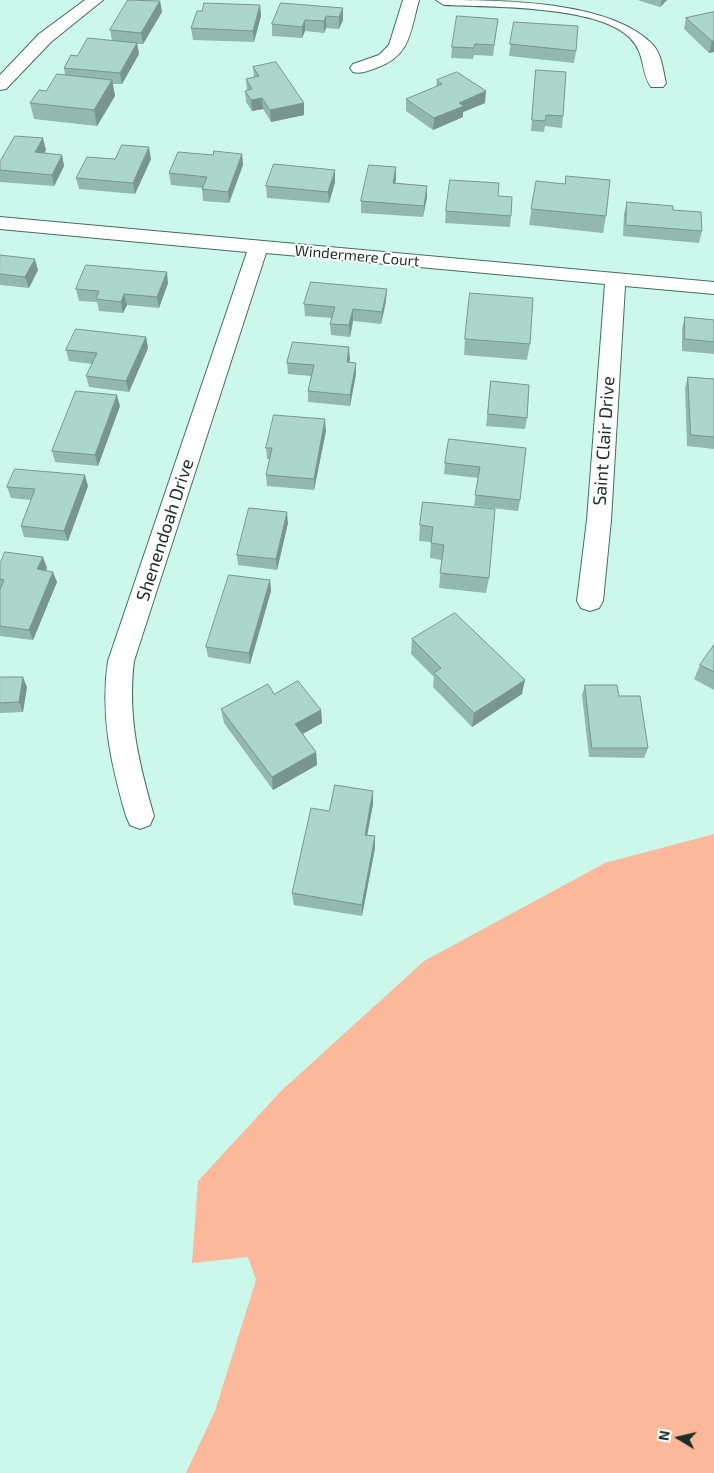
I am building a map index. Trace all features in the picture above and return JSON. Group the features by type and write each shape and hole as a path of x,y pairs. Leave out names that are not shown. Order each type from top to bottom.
{"street":[{"path":"70,18 76,0"},
{"path":"0,84 45,38 95,0"},
{"path":"359,68 385,59 397,48 411,0"},
{"path":"444,0 564,8 601,16 629,28 647,48 657,82"},
{"name":"Windermere Court","path":"0,223 258,248 714,288"},
{"name":"Shenendoah Drive","path":"140,816 120,749 116,689 121,661 258,248"},
{"name":"Saint Clair Drive","path":"590,601 599,520 615,280"}],"shaded area":[{"path":"714,834 714,1473 186,1473 215,1411 256,1280 248,1257 192,1263 198,1181 281,1091 424,961 605,863"}],"building":[{"path":"128,0 160,1 141,33 110,30"},
{"path":"204,3 260,5 253,31 191,28 197,11 202,11"},
{"path":"281,3 343,8 339,17 326,16 324,21 305,20 302,27 272,24"},
{"path":"714,12 714,41 712,41 686,18"},
{"path":"457,16 498,19 494,45 475,44 474,48 452,47"},
{"path":"514,22 578,26 576,51 510,44"},
{"path":"88,38 137,43 120,73 64,68 71,55 77,56"},
{"path":"276,62 304,103 270,110 262,98 251,100 245,91 252,89 246,79 259,76 253,67"},
{"path":"536,70 566,72 563,116 546,115 545,121 532,120"},
{"path":"457,72 486,91 459,103 464,106 434,118 406,99 442,84 437,80"},
{"path":"57,74 112,80 94,110 30,103 39,90 46,91"},
{"path":"15,136 43,138 35,152 62,155 52,175 0,170 0,162"},
{"path":"122,145 149,147 133,183 76,178 87,157 115,159"},
{"path":"214,151 242,154 228,192 202,189 207,177 169,173 178,152 213,155"},
{"path":"274,164 335,170 328,192 266,186"},
{"path":"369,165 396,167 393,183 427,186 424,206 361,201"},
{"path":"566,176 610,180 606,216 531,209 536,181 565,184"},
{"path":"450,180 499,183 498,196 512,197 511,216 446,211"},
{"path":"627,202 673,206 673,210 701,212 702,231 626,225"},
{"path":"0,255 35,259 25,277 0,274"},
{"path":"86,265 167,272 157,297 124,294 121,302 96,299 99,291 76,289"},
{"path":"311,282 387,289 382,312 353,309 349,325 330,324 335,307 304,304"},
{"path":"470,293 533,298 530,344 465,339"},
{"path":"685,317 714,320 714,342 685,339"},
{"path":"76,329 146,337 126,381 86,376 97,353 66,350"},
{"path":"293,342 349,347 347,362 356,363 350,395 308,391 314,365 287,363"},
{"path":"688,377 714,379 714,437 691,435"},
{"path":"491,381 529,385 527,418 488,414"},
{"path":"76,391 117,395 95,455 52,451"},
{"path":"274,415 325,419 314,479 266,475 272,448 266,448"},
{"path":"449,439 526,448 520,500 475,495 480,467 445,463"},
{"path":"15,469 85,475 64,531 21,526 35,489 7,487"},
{"path":"423,502 495,509 489,578 440,573 444,545 431,543 433,527 420,525"},
{"path":"249,508 287,512 276,559 237,555"},
{"path":"5,552 43,557 37,569 53,572 29,630 0,626 0,589 4,580 0,579 0,564"},
{"path":"229,575 270,580 249,653 206,647"},
{"path":"455,613 525,680 474,713 434,673 441,668 412,639"},
{"path":"714,645 714,672 700,665"},
{"path":"0,677 23,677 19,702 0,703"},
{"path":"298,681 321,710 295,724 316,752 272,777 221,709 268,684 274,694"},
{"path":"585,685 617,685 619,696 640,696 648,748 592,748"},
{"path":"335,785 373,791 365,835 375,836 362,905 292,893 311,808 329,811"}]}
